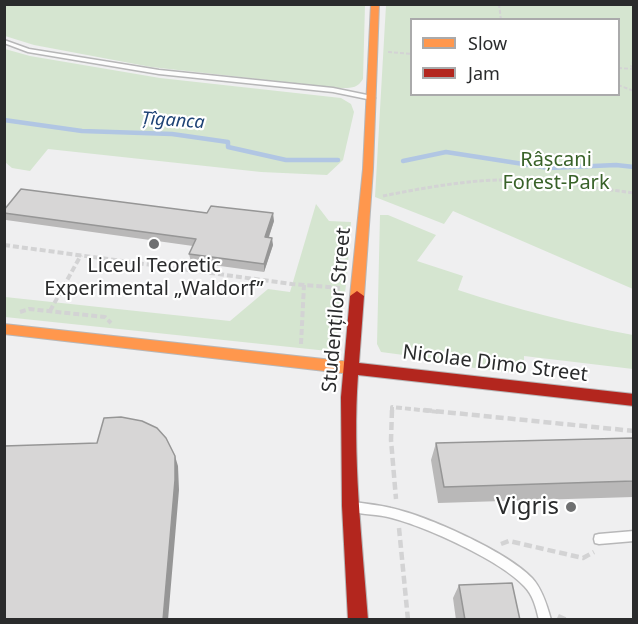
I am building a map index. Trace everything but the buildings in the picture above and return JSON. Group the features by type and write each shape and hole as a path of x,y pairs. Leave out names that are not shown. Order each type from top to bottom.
{"main road":[{"name":"Studenților Street","path":"358,620 351,506 349,397 373,98 375,4"},
{"name":"Nicolae Dimo Street","path":"4,329 633,400"}],"lane":[{"path":"4,41 28,50 159,72 333,90 373,98"},
{"path":"351,506 397,514 458,539 480,551 526,580 540,599 545,620"},
{"path":"599,539 633,536"}],"path":[{"path":"374,52 410,54"},
{"path":"633,60 631,66 633,69"},
{"path":"376,204 383,195 499,180 570,184 633,193"},
{"path":"4,245 304,285 358,290"},
{"path":"38,333 81,255"},
{"path":"301,354 304,285"},
{"path":"408,620 391,440 392,407 633,431"},
{"path":"480,551 509,541 583,558 595,552 599,539"}],"green space":[{"path":"4,5 365,5 363,79 356,86 339,88 151,67 34,45 5,36"},
{"name":"Râșcani Forest-Park","path":"386,5 633,5 633,289 453,211 444,224 375,197"},
{"path":"5,49 30,56 160,78 341,98 351,104 354,112 343,160 327,175 261,172 48,149 30,171 12,168 5,162"},
{"path":"316,204 329,221 351,222 343,307 339,325 328,351 5,317 5,297 230,321 268,289 290,292"},
{"path":"380,215 388,215 436,235 417,261 463,276 458,290 545,316 633,335 633,369 524,356 524,374 450,365 449,361 381,352 377,344"}],"waterway":[{"name":"Țîganca","path":"4,120 82,131 172,134 228,142 228,147 286,160 338,160"},
{"name":"Țîganca","path":"403,161 446,152 549,168 616,165 634,167"}],"traffic: slow":[{"path":"357,296 368,169 375,4"},
{"path":"4,329 351,368"}],"traffic: jam":[{"path":"357,296 349,397 351,506 358,620"},
{"path":"351,368 634,400"}],"place":[{"name":"Liceul Teoretic Experimental „Waldorf”","path":"154,244"},
{"name":"Vigris","path":"571,507"}]}
